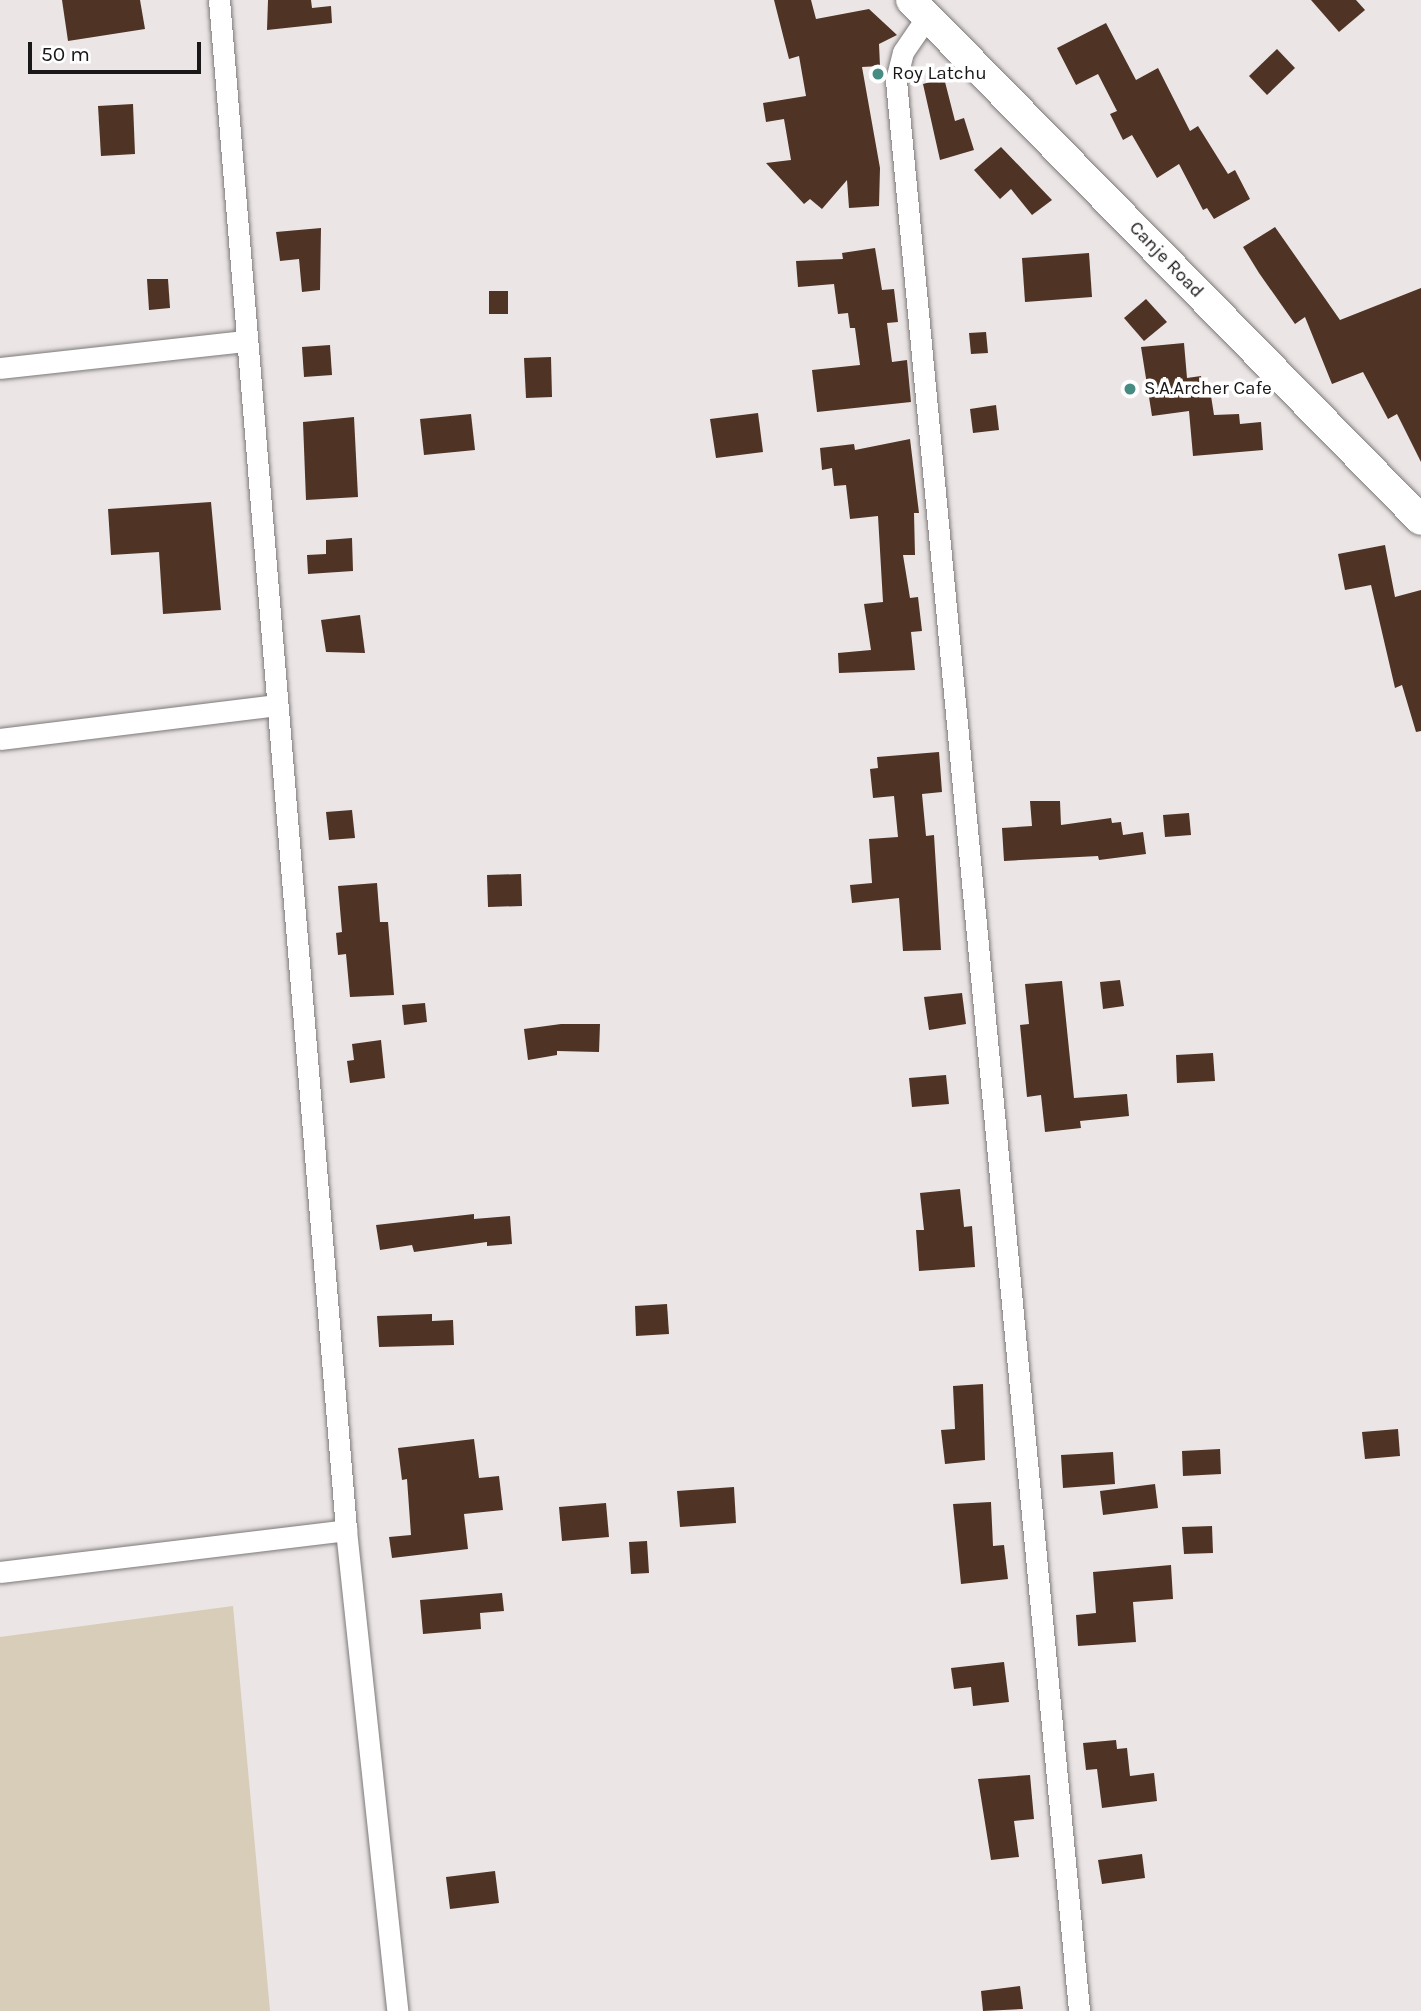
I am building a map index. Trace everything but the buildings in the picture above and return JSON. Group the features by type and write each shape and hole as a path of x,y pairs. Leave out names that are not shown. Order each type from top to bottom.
{"street":[{"path":"219,0 346,1530 397,2011"},
{"path":"919,8 896,81 1079,2011"},
{"name":"Canje Road","path":"919,8 1421,520"},
{"path":"0,368 246,341"},
{"path":"0,739 277,705"},
{"path":"0,1572 346,1530"}],"shaded area":[{"path":"233,1606 270,2011 0,2011 0,1637"}],"place":[{"name":"Roy Latchu","path":"878,74"},
{"name":"S.A.Archer Cafe","path":"1130,389"}]}
